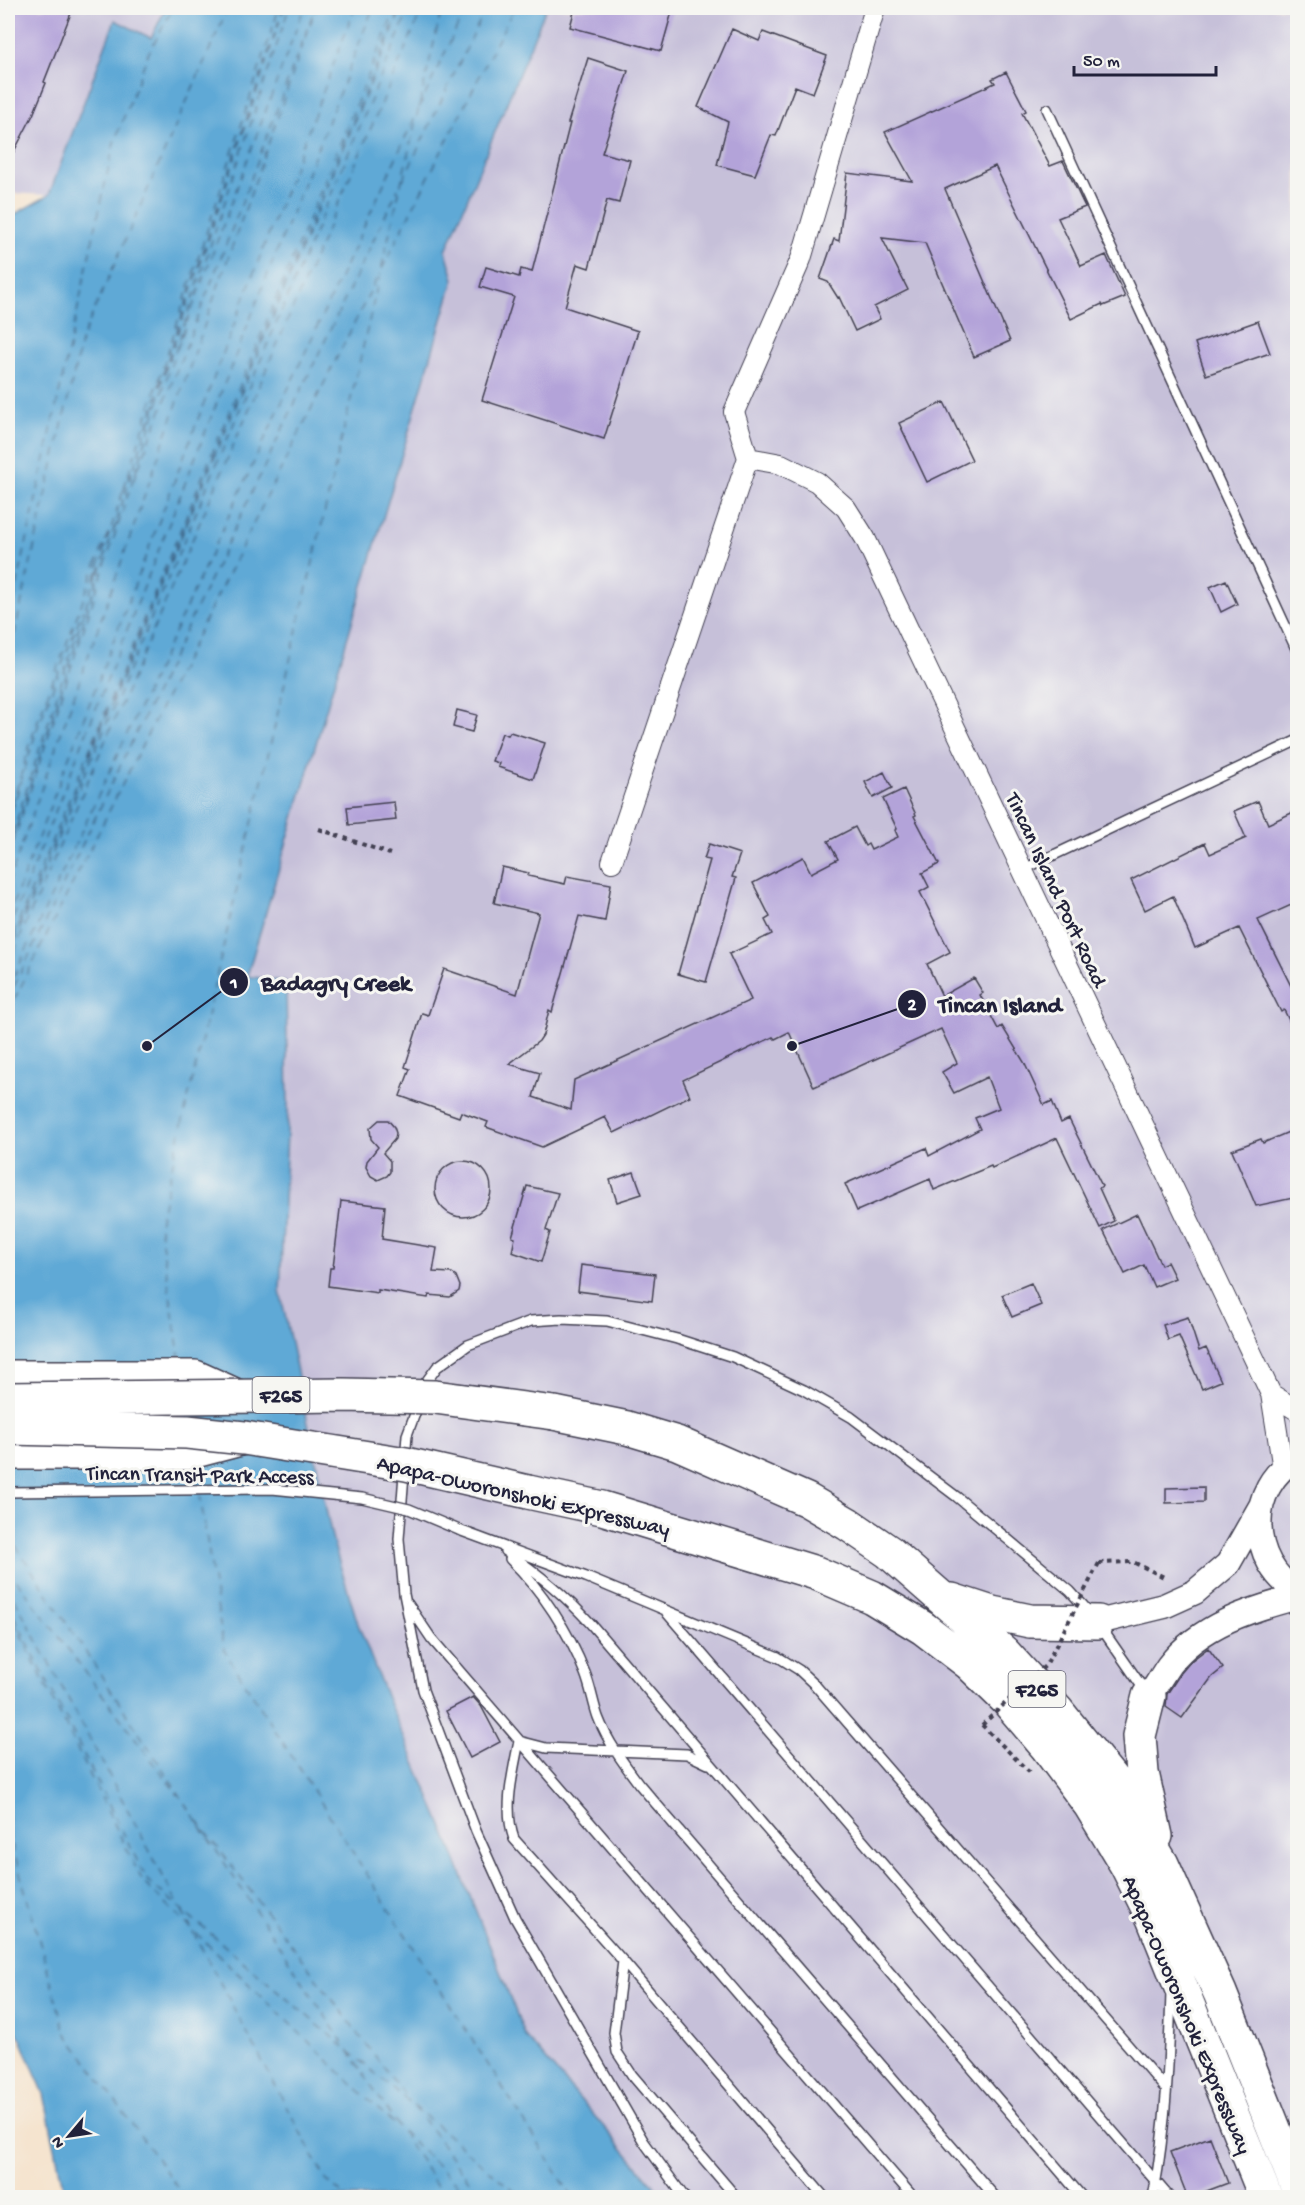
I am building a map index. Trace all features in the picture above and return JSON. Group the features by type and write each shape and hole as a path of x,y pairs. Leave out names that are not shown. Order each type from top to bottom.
{"highway":[{"path":"8,1377 195,1377 237,1396"},
{"name":"Apapa-Oworonshoki Expressway","path":"8,1399 435,1396 554,1413 627,1428 677,1443 807,1500 848,1524 889,1552 1003,1652 1058,1712 1111,1778 1162,1864 1220,1993 1298,2189"},
{"name":"Apapa-Oworonshoki Expressway","path":"8,1428 187,1432 244,1438 406,1464 602,1508 816,1573 872,1597 923,1628 970,1664 1007,1700 1046,1746 1090,1805 1127,1866 1153,1918 1266,2198"},
{"path":"8,1453 187,1453 244,1438"},
{"path":"941,1597 992,1613 1030,1621 1098,1622"},
{"path":"1149,1696 1139,1736 1142,1773 1162,1864"}],"street":[{"path":"612,862 748,458 734,412 801,259 875,8"},
{"name":"Tincan Island Port Road","path":"748,458 781,464 817,482 846,508 865,538 1271,1394 1290,1463"},
{"path":"1271,1394 1298,1411"},
{"path":"1098,1622 1164,1606 1195,1592 1228,1564 1273,1480 1290,1463"},
{"path":"1261,1506 1258,1521 1263,1552 1279,1578 1298,1592"},
{"path":"1149,1696 1170,1664 1195,1640 1232,1617 1298,1597"}],"lane":[{"path":"1047,109 1298,653"},
{"path":"1022,870 1298,740"},
{"path":"685,2198 644,2142 515,1918 476,1832 423,1690 404,1594 399,1539 407,1436 426,1382 437,1367 468,1345 531,1321 607,1321 677,1339 733,1357 804,1390 851,1417 957,1497 1070,1591 1098,1622 1149,1696"},
{"name":"Tincan Transit Park Access","path":"8,1492 272,1489 362,1497 409,1509 493,1543"},
{"path":"493,1543 586,1577 778,1657 799,1670 815,1685 1165,2088"},
{"path":"493,1543 526,1576 565,1632 585,1673 599,1719 616,1751 639,1784 996,2198"},
{"path":"493,1543 535,1571 565,1595 1083,2198"},
{"path":"404,1594 411,1610 431,1638 914,2198"},
{"path":"665,1610 1170,2198"},
{"path":"519,1741 546,1748 687,1754 713,1767"},
{"path":"519,1741 510,1792 509,1825 514,1839 623,1961 825,2198"},
{"path":"623,1961 614,2033 617,2052 632,2075 737,2198"},
{"path":"1150,2198 1154,2192 1161,2152 1169,2052 1171,1963"}],"path":[{"path":"319,828 390,854"},
{"path":"1029,1772 982,1725 1046,1665 1099,1563 1133,1562 1166,1578"}],"shaded area":[{"path":"8,8 166,8 152,38 115,20 49,195 8,193"},
{"path":"546,8 1297,8 1297,2197 664,2197 525,2035 443,1828 358,1624 333,1542 280,1291 288,1110 247,976 454,279 446,251"}],"water":[{"path":"166,8 546,8 446,251 454,279 247,976 286,982 288,1110 280,1291 333,1542 358,1624 443,1828 525,2035 664,2197 65,2197 44,2094 8,2014 8,218 49,195 115,20 151,38"}],"building":[{"path":"8,8 73,8 33,115 8,163"},
{"path":"575,8 673,8 661,51 570,27"},
{"path":"732,29 759,41 763,32 827,56 813,93 795,86 776,136 771,135 755,175 717,165 728,122 698,107"},
{"path":"588,58 628,71 602,153 630,160 619,203 607,200 589,268 577,264 565,307 638,331 604,439 482,400 514,297 480,287 486,267 519,277 521,269 532,272 570,123 568,123"},
{"path":"1006,72 1026,111 1022,113 1050,166 1063,161 1085,207 1058,218 1081,266 1106,255 1125,297 1103,306 1102,304 1071,319 995,166 945,189 1010,341 974,357 925,243 882,238 908,290 874,307 880,319 855,331 839,297 828,282 820,279 834,239 839,241 847,173 912,181 885,132 995,83 992,79"},
{"path":"1258,321 1270,353 1206,375 1195,343"},
{"path":"944,402 972,460 927,482 899,423"},
{"path":"1226,580 1237,604 1221,612 1210,587"},
{"path":"457,710 477,715 472,732 453,727"},
{"path":"510,732 545,743 533,779 498,767 499,763 492,761 502,733 508,735"},
{"path":"884,772 892,788 873,798 865,782"},
{"path":"904,789 916,815 914,816 939,864 922,873 929,887 920,892 950,952 927,964 942,996 974,978 983,993 980,995 998,1029 1002,1026 1024,1062 1044,1105 1052,1101 1061,1123 1069,1119 1102,1186 1099,1188 1114,1221 1100,1228 1057,1138 992,1168 991,1166 934,1190 930,1179 857,1211 845,1184 926,1148 929,1156 980,1129 975,1118 999,1108 987,1077 954,1093 942,1072 957,1063 941,1029 814,1087 789,1032 775,1039 773,1037 683,1080 690,1096 614,1133 605,1117 542,1147 486,1127 488,1122 461,1112 459,1117 400,1096 410,1069 405,1067 422,1013 428,1015 444,969 517,994 539,913 494,903 502,867 529,873 528,876 565,884 567,876 611,884 605,921 579,916 552,1012 549,1010 543,1035 539,1041 509,1064 540,1073 533,1097 571,1110 574,1080 751,1000 729,954 772,934 765,920 770,917 753,883 803,857 811,873 838,859 828,841 855,827 865,846 868,844 871,850 898,837 895,830 897,829 883,799"},
{"path":"1258,801 1268,824 1298,810 1298,902 1258,920 1298,1000 1298,1039 1284,1010 1281,1012 1239,928 1195,948 1173,896 1145,910 1131,880 1205,843 1210,854 1246,838 1234,811"},
{"path":"394,802 396,820 349,825 347,807"},
{"path":"709,844 740,854 732,877 736,878 706,982 678,974 710,860 704,859"},
{"path":"379,1120 388,1120 396,1133 395,1139 383,1153 390,1161 390,1172 378,1180 371,1176 366,1167 367,1161 378,1147 371,1139 370,1128"},
{"path":"1298,1128 1298,1197 1256,1206 1232,1150 1261,1139 1263,1143"},
{"path":"463,1161 474,1163 483,1169 489,1178 491,1189 489,1200 483,1209 474,1215 463,1217 452,1215 443,1209 437,1200 435,1189 437,1178 443,1169 452,1163"},
{"path":"634,1172 642,1194 617,1202 610,1180"},
{"path":"527,1186 558,1193 546,1230 550,1232 541,1262 512,1252 515,1238 512,1237"},
{"path":"341,1201 385,1206 382,1239 437,1248 433,1272 452,1273 456,1276 460,1286 459,1291 450,1297 429,1295 428,1298 378,1290 378,1293 328,1286 330,1268 333,1268"},
{"path":"1137,1214 1161,1265 1167,1262 1175,1278 1154,1287 1144,1265 1125,1274 1103,1230"},
{"path":"581,1265 655,1274 652,1301 578,1291"},
{"path":"1031,1283 1041,1305 1012,1317 1002,1295"},
{"path":"1188,1317 1199,1351 1206,1348 1221,1381 1202,1389 1179,1336 1168,1340 1163,1325"},
{"path":"1204,1487 1204,1502 1166,1503 1166,1488"},
{"path":"1208,1648 1223,1668 1212,1677 1182,1718 1166,1707 1167,1694 1191,1661"},
{"path":"473,1697 481,1706 500,1742 470,1758 446,1711"},
{"path":"1210,2137 1228,2183 1188,2198 1170,2152"}],"ferry route":[{"path":"8,627 114,143 148,54 173,8"},
{"path":"8,662 82,338 228,8"},
{"path":"8,847 279,8"},
{"path":"159,386 283,8"},
{"path":"8,853 284,8"},
{"path":"8,858 289,8"},
{"path":"177,349 304,8"},
{"path":"134,480 315,8"},
{"path":"8,884 316,8"},
{"path":"8,917 355,8"},
{"path":"8,931 373,8"},
{"path":"8,947 396,8"},
{"path":"89,755 400,8"},
{"path":"8,952 402,8"},
{"path":"8,956 410,8"},
{"path":"8,965 423,8"},
{"path":"180,1360 159,1223 442,8"},
{"path":"419,108 466,8"},
{"path":"403,180 486,8"},
{"path":"382,269 514,8"},
{"path":"8,989 416,115"},
{"path":"8,999 398,189"},
{"path":"8,1012 378,276"},
{"path":"149,425 160,395"},
{"path":"123,492 132,468"},
{"path":"114,530 120,515"},
{"path":"8,818 35,728 108,533"},
{"path":"96,578 101,565"},
{"path":"8,824 37,729 83,610"},
{"path":"196,1468 199,1484"},
{"path":"200,1495 224,1650 573,2198"},
{"path":"8,1534 345,2046"},
{"path":"8,1569 178,1795"},
{"path":"8,1586 179,1906"},
{"path":"8,1604 147,1880 522,2198"},
{"path":"8,1609 143,1882 396,2126"},
{"path":"197,1820 409,2101"},
{"path":"8,1831 65,2031 185,2198"},
{"path":"182,1911 191,1928"},
{"path":"193,1932 326,2180 346,2198"},
{"path":"348,2050 445,2198"},
{"path":"414,2107 482,2198"},
{"path":"402,2131 471,2198"}],"place":[{"name":"Badagry Creek","path":"147,1046"},
{"name":"Tincan Island","path":"792,1046"}]}
